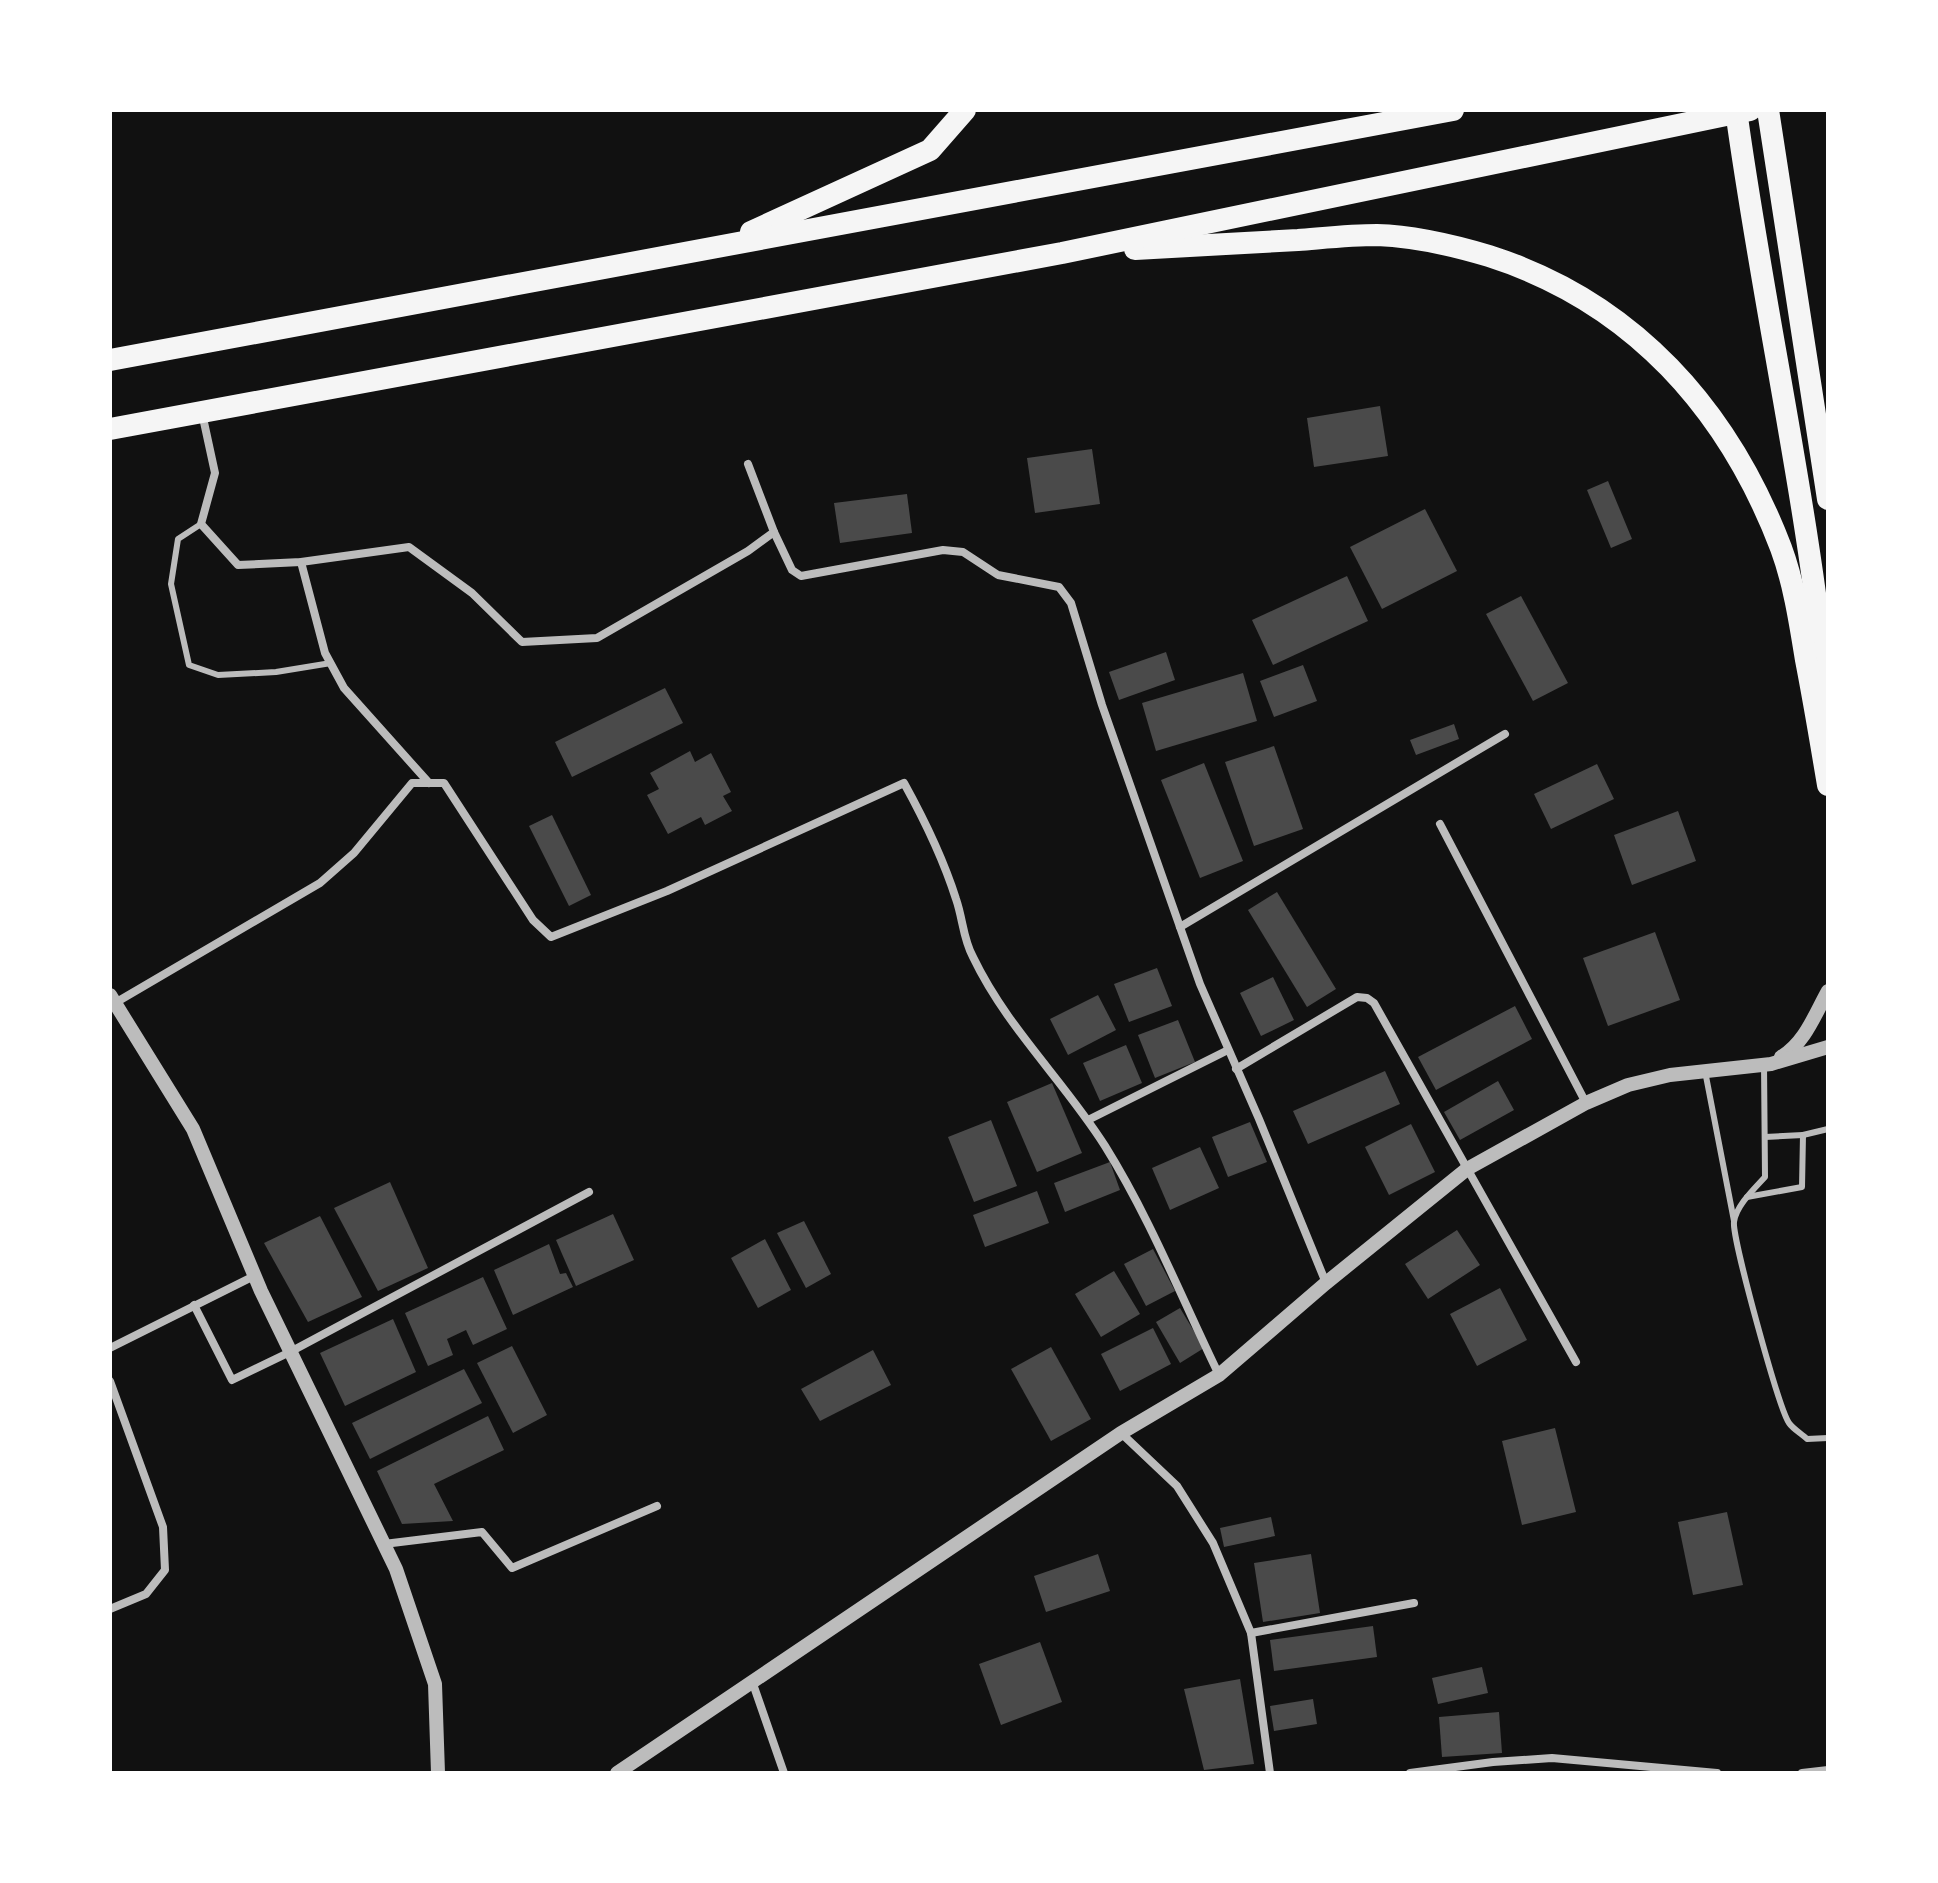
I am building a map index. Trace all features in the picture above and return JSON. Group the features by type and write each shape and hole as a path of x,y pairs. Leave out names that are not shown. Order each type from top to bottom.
{"highway":[{"path":"711,249 930,150 965,110"},
{"path":"110,360 1453,110"},
{"path":"1736,110 1749,206 1819,609 1828,709"},
{"path":"110,429 1062,253 1750,110"},
{"path":"1768,110 1828,499"},
{"path":"1062,253 1377,235 1448,243 1507,262 1564,286 1613,317 1652,350 1694,394 1730,442 1757,491 1782,551 1799,617 1828,785"}],"street":[{"path":"202,412 215,473 201,524 238,565 301,562 409,547 472,593 522,642 597,638 748,551 774,532"},
{"path":"748,464 774,532 792,570 801,576 943,550 963,552 998,575 1059,587 1071,603 1102,705 1180,927 1326,1283"},
{"path":"301,562 325,653 344,688 429,783"},
{"path":"1180,927 1505,734"},
{"path":"438,1773 435,1684 396,1569 290,1352 193,1129 112,999 320,883 354,853 412,783 444,783 533,920 551,937 667,891 904,783 934,837 958,903 963,933 979,970 1002,1011 1107,1148 1219,1375"},
{"path":"1440,824 1586,1103"},
{"path":"1767,1064 1791,1052 1805,1035 1828,991"},
{"path":"1236,1069 1357,997 1374,1003 1576,1362"},
{"path":"617,1773 1121,1433 1219,1375 1326,1283 1467,1169 1586,1103 1628,1085 1670,1075 1767,1064 1828,1047"},
{"path":"1088,1120 1228,1050"},
{"path":"194,1305 232,1380 589,1192"},
{"path":"110,1348 256,1275"},
{"path":"110,1381 163,1527 165,1570 146,1594 110,1609"},
{"path":"1121,1433 1177,1486 1213,1543 1251,1633 1270,1773"},
{"path":"383,1544 482,1532 512,1568 657,1506"},
{"path":"1251,1633 1414,1603"},
{"path":"752,1681 784,1773"},
{"path":"1410,1773 1552,1758 1717,1773"},
{"path":"1802,1773 1828,1770"}],"lane":[{"path":"201,524 178,539 171,584 189,665 218,675 276,672 331,663"},
{"path":"1734,1221 1747,1197 1765,1177 1767,1064"},
{"path":"1705,1071 1738,1250 1774,1384 1788,1423 1807,1439 1828,1438"},
{"path":"1765,1137 1803,1135 1828,1129"},
{"path":"1747,1197 1802,1187 1803,1135"}],"building":[{"path":"1380,406 1388,456 1314,467 1307,418"},
{"path":"1092,449 1100,504 1035,513 1027,458"},
{"path":"1608,481 1632,539 1611,548 1587,490"},
{"path":"907,494 912,533 840,543 834,503"},
{"path":"1425,509 1457,571 1382,609 1350,547"},
{"path":"1347,576 1368,621 1273,665 1252,620"},
{"path":"1521,596 1568,683 1533,701 1486,614"},
{"path":"1166,652 1175,680 1119,700 1109,672"},
{"path":"1303,665 1317,701 1274,717 1260,681"},
{"path":"1243,673 1257,721 1156,751 1142,703"},
{"path":"665,688 683,723 572,777 555,742"},
{"path":"1454,724 1459,739 1416,755 1410,740"},
{"path":"1274,746 1303,829 1254,846 1225,762"},
{"path":"690,751 695,762 711,753 731,792 723,796 732,811 705,825 701,817 668,834 647,795 659,789 650,773"},
{"path":"1204,763 1243,861 1200,878 1161,780"},
{"path":"1597,764 1614,799 1551,829 1534,794"},
{"path":"1678,811 1696,861 1632,885 1614,835"},
{"path":"552,815 591,895 569,906 529,826"},
{"path":"1277,892 1336,989 1307,1007 1248,910"},
{"path":"1655,932 1680,1000 1608,1026 1583,958"},
{"path":"1157,968 1172,1006 1129,1022 1114,984"},
{"path":"1273,977 1294,1020 1261,1036 1240,993"},
{"path":"1098,995 1116,1030 1068,1055 1050,1019"},
{"path":"1515,1006 1532,1039 1436,1090 1418,1057"},
{"path":"1178,1020 1195,1062 1155,1078 1138,1035"},
{"path":"1126,1045 1142,1083 1100,1101 1083,1063"},
{"path":"1385,1071 1400,1104 1308,1144 1293,1111"},
{"path":"1498,1081 1514,1110 1460,1140 1444,1112"},
{"path":"1052,1083 1082,1153 1037,1172 1007,1102"},
{"path":"991,1120 1017,1186 974,1202 948,1137"},
{"path":"1250,1122 1267,1162 1228,1177 1212,1137"},
{"path":"1411,1124 1435,1172 1389,1195 1365,1147"},
{"path":"1200,1147 1219,1188 1170,1210 1152,1168"},
{"path":"1110,1162 1120,1190 1065,1212 1054,1183"},
{"path":"390,1182 428,1268 378,1291 334,1208"},
{"path":"1037,1191 1049,1223 985,1247 973,1215"},
{"path":"613,1214 634,1260 576,1286 556,1240"},
{"path":"320,1216 362,1297 308,1322 264,1243"},
{"path":"804,1221 831,1274 806,1288 777,1233"},
{"path":"1457,1230 1480,1265 1428,1299 1405,1264"},
{"path":"765,1239 791,1290 758,1308 731,1258"},
{"path":"549,1244 560,1274 566,1273 573,1287 513,1315 494,1270"},
{"path":"1153,1249 1175,1291 1146,1306 1124,1264"},
{"path":"1114,1271 1140,1314 1101,1337 1075,1294"},
{"path":"483,1277 507,1329 473,1345 466,1330 447,1339 453,1355 428,1366 405,1313"},
{"path":"1500,1288 1527,1340 1477,1366 1450,1314"},
{"path":"1180,1308 1204,1348 1180,1363 1156,1322"},
{"path":"393,1319 416,1372 345,1406 320,1353"},
{"path":"1153,1328 1171,1364 1120,1391 1101,1354"},
{"path":"512,1346 547,1415 513,1433 477,1363"},
{"path":"1051,1347 1091,1419 1051,1441 1011,1369"},
{"path":"873,1350 891,1385 820,1421 801,1389"},
{"path":"464,1369 482,1403 370,1459 352,1423"},
{"path":"488,1416 504,1450 434,1484 453,1521 402,1524 377,1471"},
{"path":"1555,1428 1576,1512 1522,1525 1502,1441"},
{"path":"1727,1512 1743,1585 1693,1595 1678,1522"},
{"path":"1271,1517 1275,1536 1224,1547 1220,1528"},
{"path":"1098,1554 1110,1591 1046,1612 1034,1576"},
{"path":"1311,1554 1320,1613 1263,1622 1254,1563"},
{"path":"1373,1626 1377,1657 1274,1671 1270,1640"},
{"path":"1040,1642 1062,1702 1001,1725 979,1664"},
{"path":"1482,1667 1488,1693 1438,1704 1432,1678"},
{"path":"1240,1679 1254,1764 1204,1770 1184,1689"},
{"path":"1313,1699 1317,1724 1274,1731 1270,1706"},
{"path":"1499,1712 1502,1753 1442,1757 1439,1717"}]}
